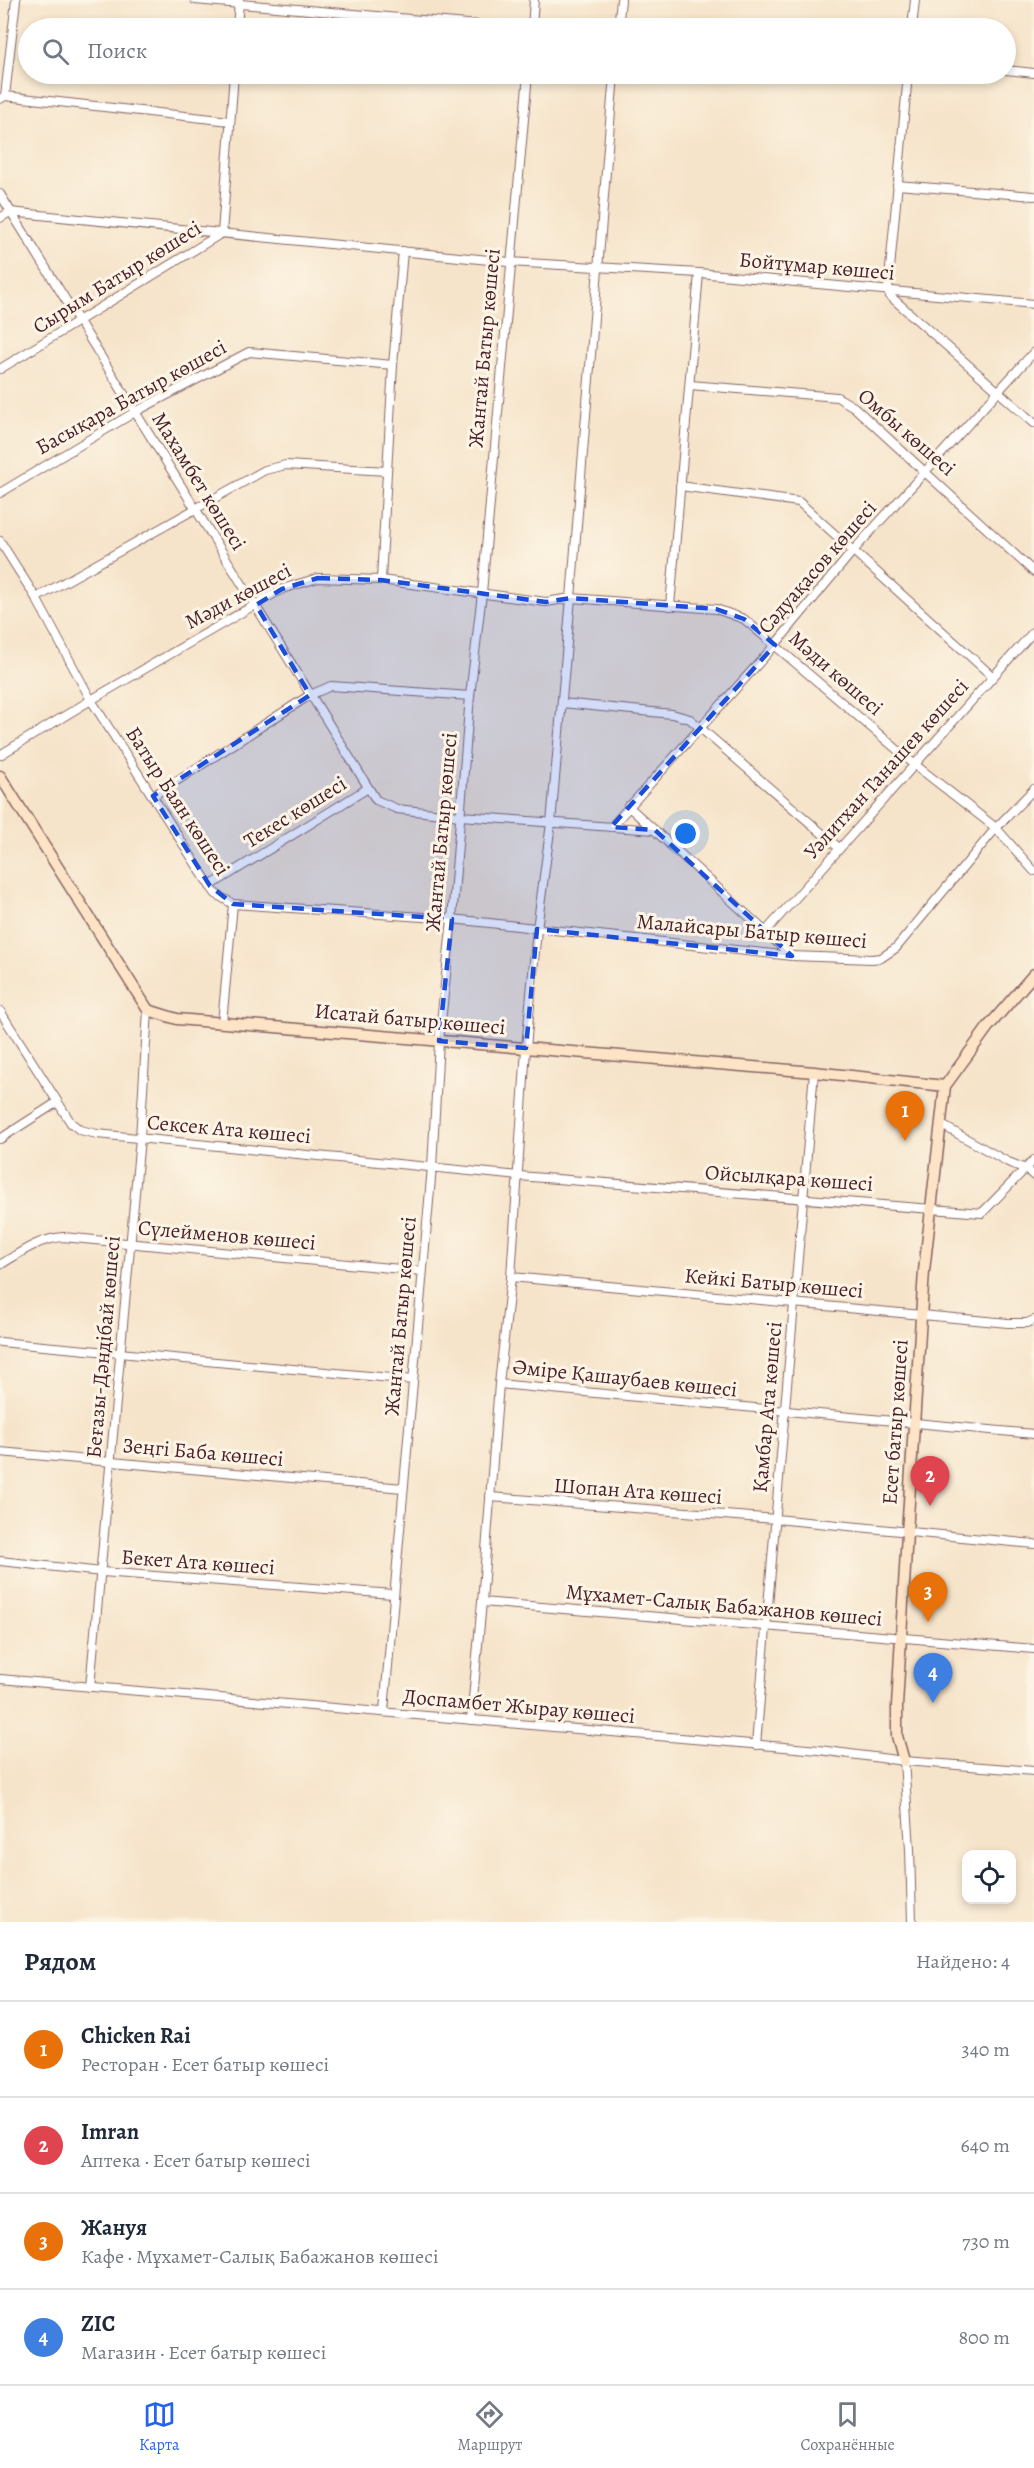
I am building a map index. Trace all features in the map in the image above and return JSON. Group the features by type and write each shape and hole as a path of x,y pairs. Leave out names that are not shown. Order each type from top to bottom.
{"street":[{"path":"16,0 3,98 230,121"},
{"path":"195,0 407,18"},
{"path":"533,18 534,0"},
{"path":"619,18 621,0"},
{"path":"913,18 915,0"},
{"path":"238,18 239,2"},
{"path":"1016,71 1034,73"},
{"path":"0,218 10,212 222,233 233,84"},
{"name":"Жантай Батыр көшесі","path":"384,1711 432,1167 439,1041 452,919 470,696 482,593 509,262 527,84"},
{"path":"471,1720 498,1384 511,1277 526,1048 562,703 614,84"},
{"path":"907,84 888,290 892,300 1034,423"},
{"path":"897,185 1034,196"},
{"name":"Махамбет көшесі","path":"0,194 376,800 397,809 460,816 655,830"},
{"name":"Бойтұмар көшесі","path":"222,233 509,262 598,265 699,273 1034,304"},
{"name":"Сырым Батыр көшесі","path":"0,369 222,233"},
{"path":"381,580 393,365 403,251"},
{"path":"670,606 699,273"},
{"name":"Басықара Батыр көшесі","path":"0,493 135,412 249,352 393,365"},
{"name":"Сәдуақасов көшесі","path":"611,827 775,645 852,552 1034,352"},
{"name":"Омбы көшесі","path":"690,385 837,397 854,406 1034,572"},
{"path":"36,598 265,470 286,465 387,471"},
{"path":"680,486 799,502 992,676"},
{"name":"Батыр Баян көшесі","path":"0,541 36,598 91,699 216,894 233,904 452,919 537,929"},
{"name":"Мәди көшесі","path":"0,755 91,699 282,589 306,580 318,578 381,580 546,602 571,598 716,609 744,619 914,764 996,828 1034,871"},
{"name":"Уәлитхан Танашев көшесі","path":"766,931 1034,631"},
{"path":"153,796 310,695 331,686 470,696"},
{"path":"562,703 672,714 690,719 839,848"},
{"path":"0,776 148,1010"},
{"name":"Текес көшесі","path":"210,886 368,788"},
{"name":"Малайсары Батыр көшесі","path":"537,929 792,956 872,959 896,948 996,828 1034,789"},
{"path":"628,806 792,956"},
{"path":"222,1023 233,904"},
{"path":"945,1086 988,1027 1034,974"},
{"name":"Исатай батыр көшесі","path":"148,1010 177,1019 814,1072 945,1086"},
{"name":"Беғазы-Дәндібай көшесі","path":"90,1687 140,1138 148,1010"},
{"name":"Сексек Ата көшесі","path":"0,1011 56,1103 71,1123 80,1130 519,1176"},
{"name":"Қамбар Ата көшесі","path":"756,1745 814,1072"},
{"name":"Есет батыр көшесі","path":"904,1761 897,1737 907,1533 930,1208 945,1086"},
{"path":"0,1139 56,1103"},
{"path":"940,1124 1008,1162 1026,1169 1034,1176"},
{"name":"Ойсылқара көшесі","path":"519,1176 982,1212 1034,1160"},
{"name":"Сүлейменов көшесі","path":"0,1265 33,1244 48,1238 63,1237 422,1270"},
{"name":"Кейкі Батыр көшесі","path":"511,1277 1008,1323 1027,1323 1034,1320"},
{"path":"0,1342 412,1380"},
{"name":"Әміре Қашаубаев көшесі","path":"498,1384 1034,1434"},
{"name":"Зеңгі Баба көшесі","path":"0,1452 403,1488"},
{"name":"Шопан Ата көшесі","path":"490,1497 776,1519 1034,1544"},
{"name":"Бекет Ата көшесі","path":"0,1561 102,1572 393,1594"},
{"name":"Мұхамет-Салық Бабажанов көшесі","path":"482,1602 1034,1649"},
{"name":"Доспамбет Жырау көшесі","path":"0,1679 384,1711 904,1761 1034,1771"},
{"path":"904,1761 912,1922"}],"highlighted area":[{"path":"318,578 381,580 546,602 571,598 716,609 744,619 775,645 611,827 655,830 792,956 537,929 526,1048 439,1041 452,919 233,904 210,886 153,796 310,695 256,605 282,589"}],"place":[{"name":"Chicken Rai","path":"905,1141"},
{"name":"Imran","path":"930,1506"},
{"name":"Жануя","path":"928,1622"},
{"name":"ZIC","path":"933,1703"}]}
